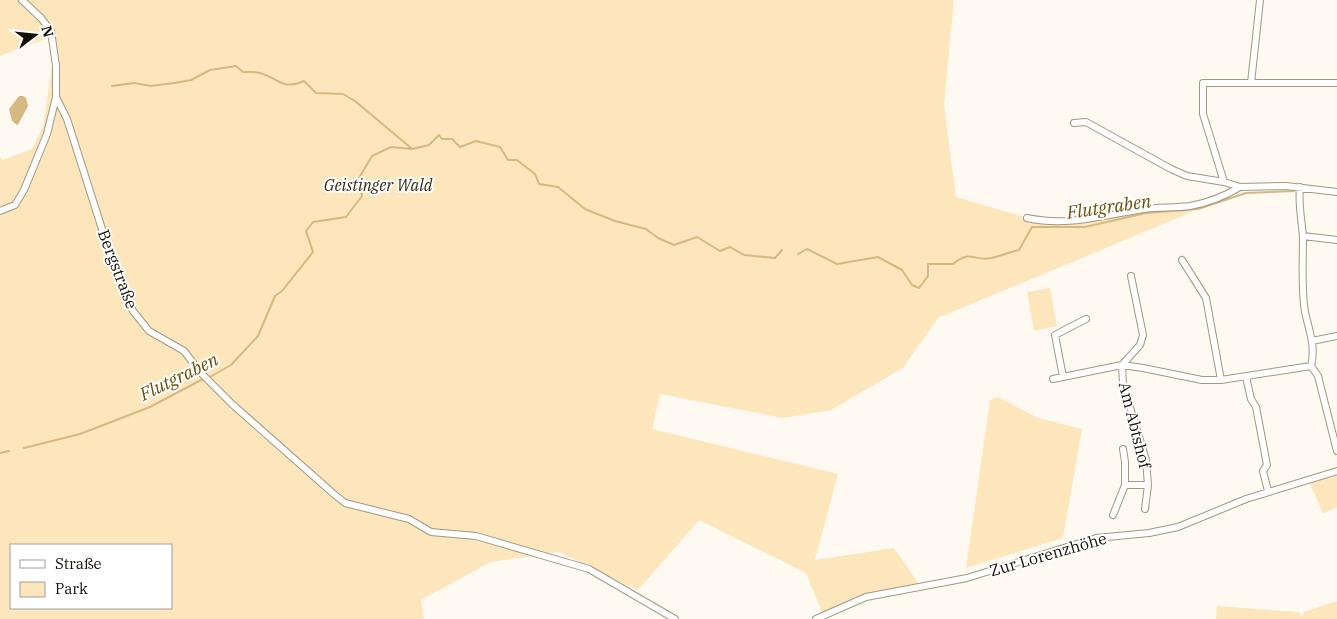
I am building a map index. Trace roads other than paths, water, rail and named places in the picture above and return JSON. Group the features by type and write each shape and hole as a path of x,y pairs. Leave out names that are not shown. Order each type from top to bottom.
{"street":[{"path":"0,211 15,205 24,190 48,134 56,97 56,66 51,31 41,18 22,0"},
{"path":"1251,83 1260,0"},
{"path":"1224,182 1203,114 1203,83 1337,83"},
{"name":"Bergstraße","path":"56,97 67,119 116,273 133,311 149,331 184,351 201,373 239,411 345,503 409,519 431,532 476,536 589,569 675,619"},
{"path":"1074,123 1086,122 1187,176 1224,182 1240,187 1300,187 1337,192"},
{"path":"1027,218 1041,221 1077,222 1145,209 1192,206 1228,194 1240,187"},
{"path":"1300,187 1305,312 1314,355 1311,366 1318,376 1337,451"},
{"path":"1303,236 1337,240"},
{"path":"1182,260 1206,298 1220,380"},
{"name":"Am Abtshof","path":"1131,276 1137,285 1142,335 1140,345 1122,365 1123,384 1146,460 1148,485 1145,509"},
{"path":"1063,377 1055,335 1086,319"},
{"path":"1312,341 1337,336"},
{"name":"Am Abtshof","path":"1053,379 1122,365 1202,380 1246,377 1311,366"},
{"path":"1246,377 1251,399 1256,407 1267,465 1263,471 1268,491"},
{"name":"Am Abtshof","path":"1113,515 1125,485 1123,449"},
{"name":"Zur Lorenzhöhe","path":"816,619 866,597 967,578 1096,538 1149,533 1178,527 1268,491 1337,471"},
{"name":"Am Abtshof","path":"1125,485 1148,485"}],"waterway":[{"path":"112,86 134,83 151,86 174,83 191,80 210,70 236,66 243,72 261,73 282,83 292,85 304,81 316,93 343,94 355,101 411,148"},
{"name":"Flutgraben","path":"208,378 231,365 258,336 275,296 282,291 313,252 306,231 313,222 346,217 362,196 359,178 372,156 391,147 412,149 429,145 439,135 442,139 452,139 460,147 476,141 500,147 508,160 517,160 535,174 539,184 558,187 585,209 615,221 646,229 658,238 674,245 697,237 720,251 730,247 744,255 775,258 782,250"},
{"name":"Flutgraben","path":"798,254 807,249 837,264 878,257 902,270 912,285 919,288 928,276 928,264 953,264 964,257 986,259 1019,250 1032,227 1085,227 1146,213 1198,209 1246,193 1294,191"},
{"name":"Flutgraben","path":"24,448 80,434 150,407 203,379"},
{"name":"Flutgraben","path":"0,453 9,451"}],"park label":[{"name":"Geistinger Wald","path":"378,185"}]}
